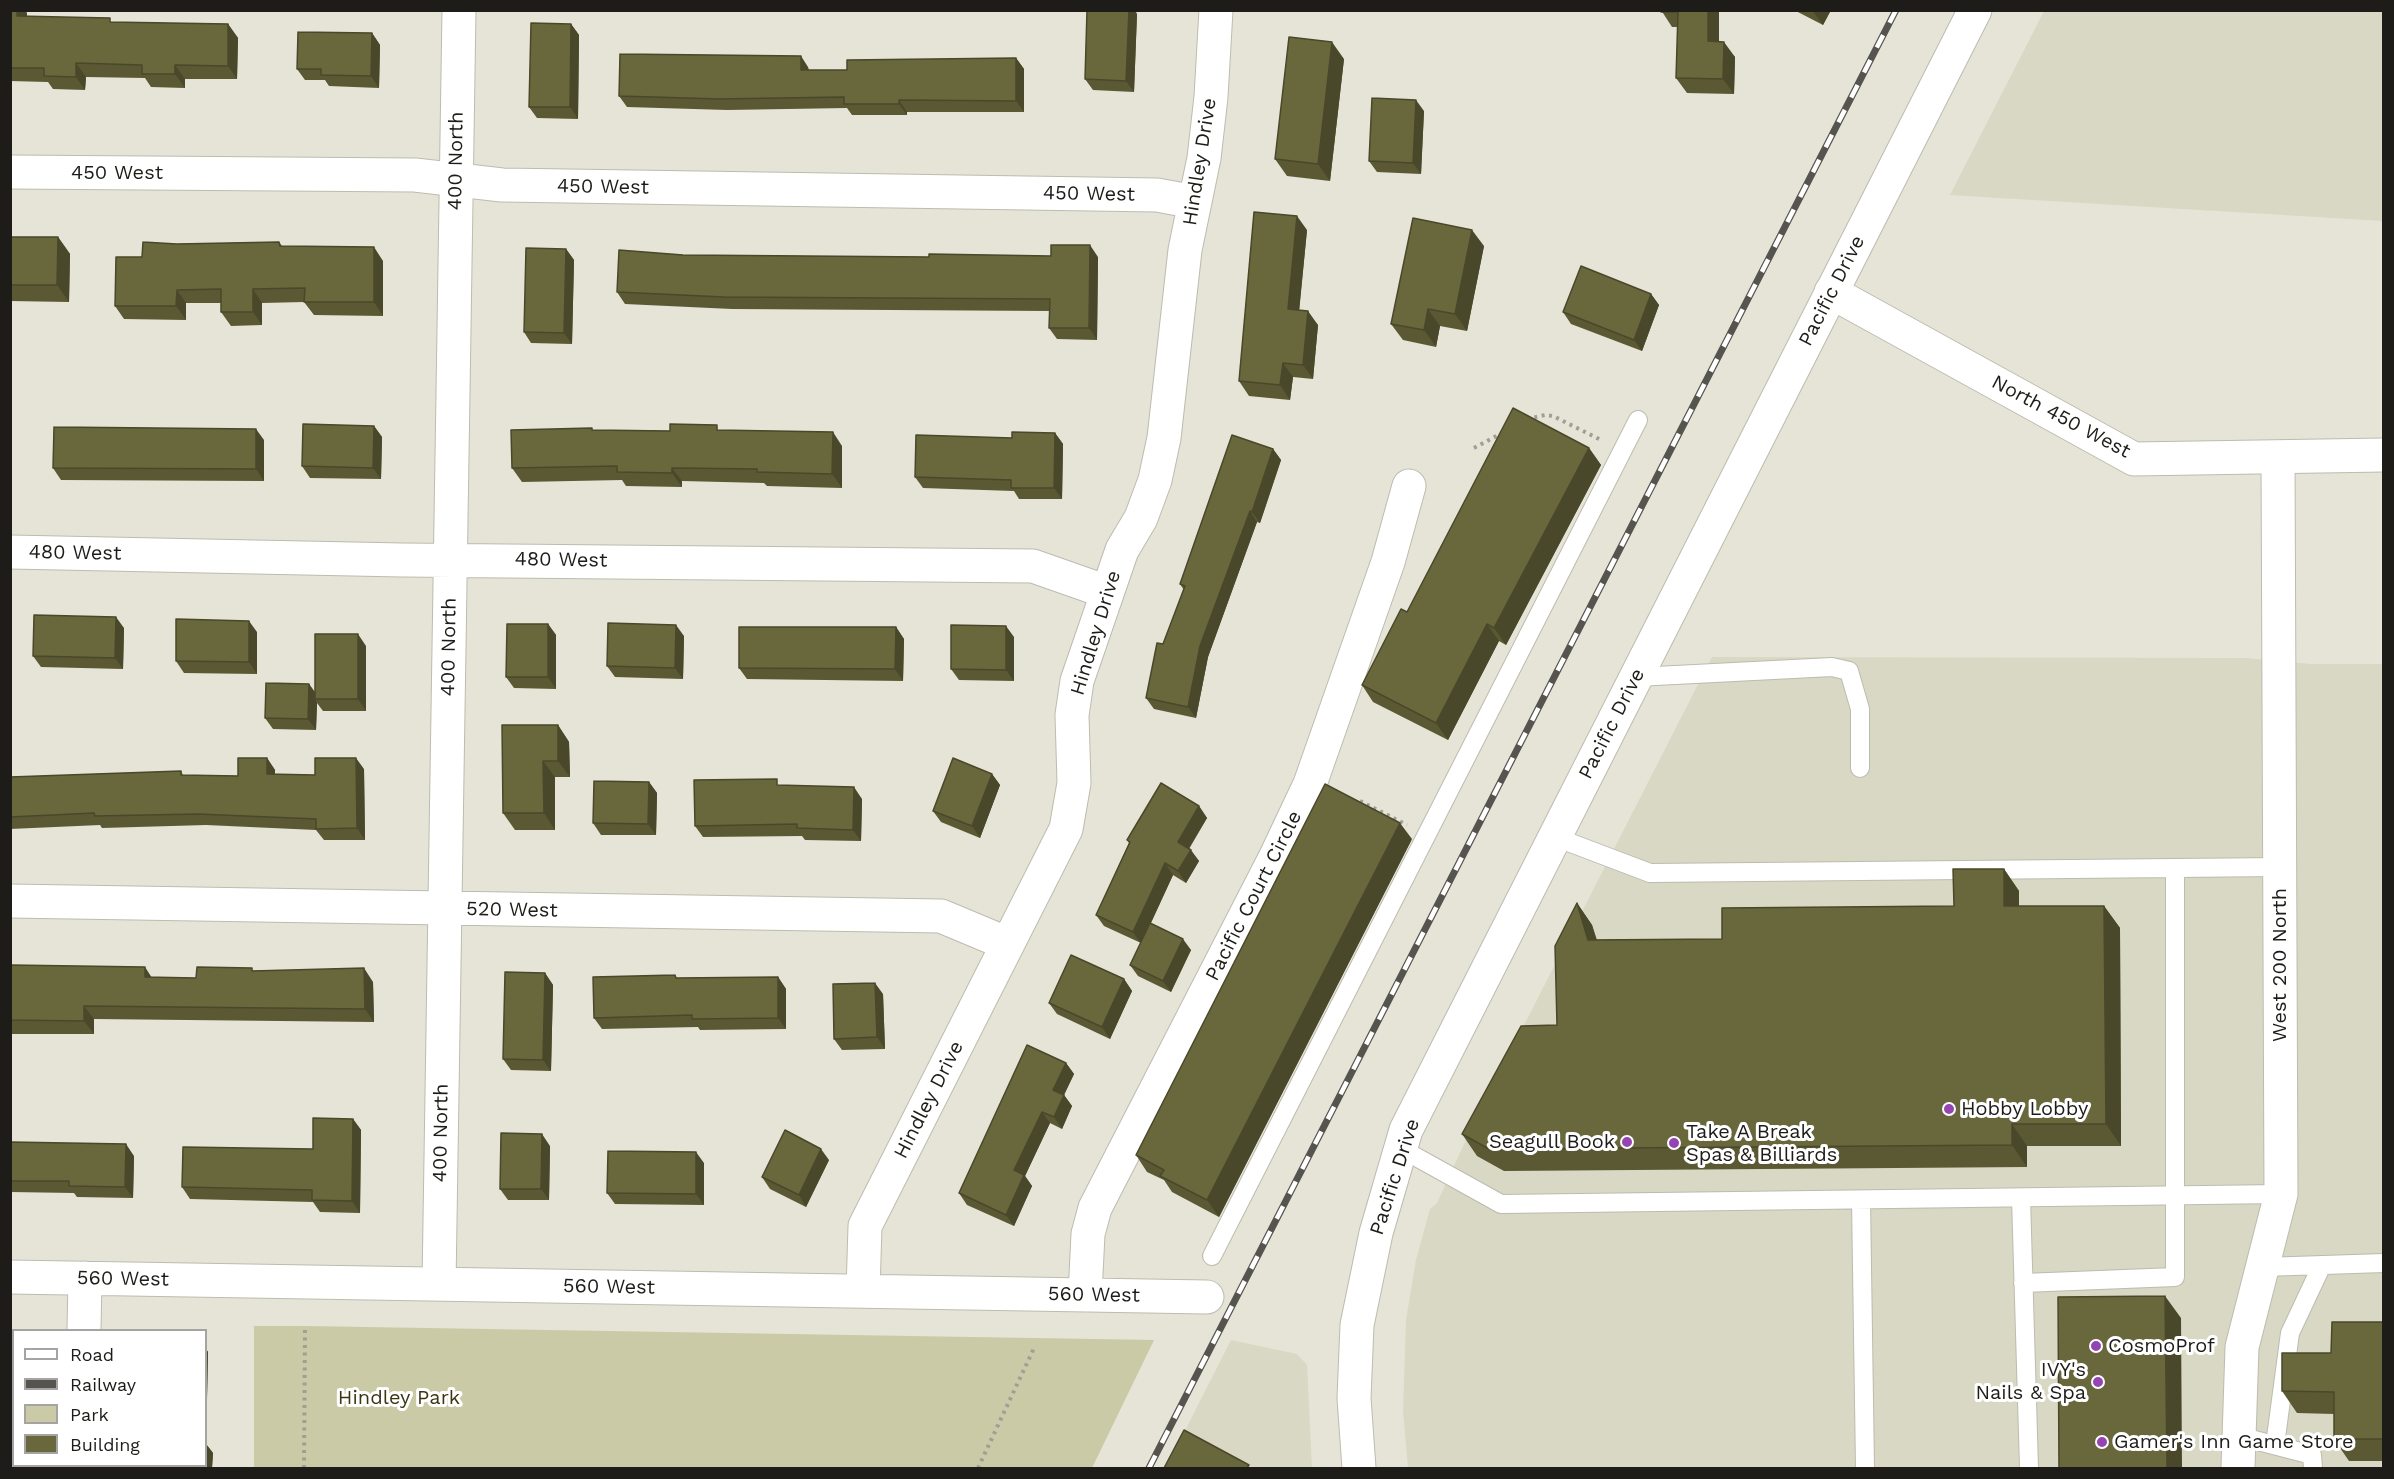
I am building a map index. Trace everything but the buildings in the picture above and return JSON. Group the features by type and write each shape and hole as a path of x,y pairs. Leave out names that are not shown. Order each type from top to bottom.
{"street":[{"name":"400 North","path":"439,1284 459,10"},
{"name":"Hindley Drive","path":"863,1292 865,1226 1066,828 1074,783 1072,715 1077,681 1122,550 1141,518 1155,480 1164,438 1185,250 1204,158 1211,97 1216,10"},
{"name":"Pacific Drive","path":"1359,1468 1354,1398 1357,1325 1376,1233 1406,1130 1975,10"},
{"name":"450 West","path":"10,172 415,175 502,185 1157,195 1195,202"},
{"name":"North 450 West","path":"1831,292 2134,459 2384,455"},
{"name":"West 200 North","path":"2238,1468 2242,1347 2281,1194 2278,458"},
{"name":"Pacific Court Circle","path":"1086,1295 1088,1234 1095,1208 1276,856 1310,784 1388,562 1409,486"},
{"name":"480 West","path":"10,552 1033,566 1107,592"},
{"name":"520 West","path":"10,901 941,916 1008,944"},
{"name":"560 West","path":"10,1277 1207,1297"},
{"path":"84,1329 85,1278"}],"lane":[{"path":"1212,1256 1638,420"},
{"path":"1636,676 1832,667 1849,671 1860,708 1860,768"},
{"path":"1555,837 1650,873 2280,867"},
{"path":"2023,1283 2175,1277 2175,868"},
{"path":"1400,1148 1501,1204 2281,1194"},
{"path":"2021,1198 2029,1468"},
{"path":"1861,1200 1865,1468"},
{"path":"2263,1267 2384,1263"},
{"path":"2275,1445 2290,1333 2322,1265"},
{"path":"2239,1436 2312,1455 2313,1468"}],"path":[{"path":"1519,424 1537,416 1553,416 1622,451"},
{"path":"1474,448 1510,429"},
{"path":"1359,801 1427,835"},
{"path":"304,1468 305,1326"},
{"path":"978,1468 1035,1346"}],"shaded area":[{"path":"2044,11 2383,11 2383,221 1950,195"},
{"path":"1712,657 2245,658 2311,664 2383,664 2383,1468 1408,1468 1403,1411 1406,1320 1416,1260 1430,1209 1437,1203 1470,1131"},
{"path":"1231,1340 1297,1354 1307,1365 1312,1468 1166,1468"}],"green space":[{"name":"Hindley Park","path":"254,1326 1154,1340 1092,1468 254,1468"}],"railway":[{"path":"1149,1468 1896,10"}],"place":[{"name":"Hobby Lobby","path":"1949,1109"},
{"name":"Seagull Book","path":"1627,1142"},
{"name":"Take A Break Spas & Billiards","path":"1674,1143"},
{"name":"CosmoProf","path":"2096,1346"},
{"name":"IVY's Nails & Spa","path":"2098,1382"},
{"name":"Gamer's Inn Game Store","path":"2102,1442"}]}
